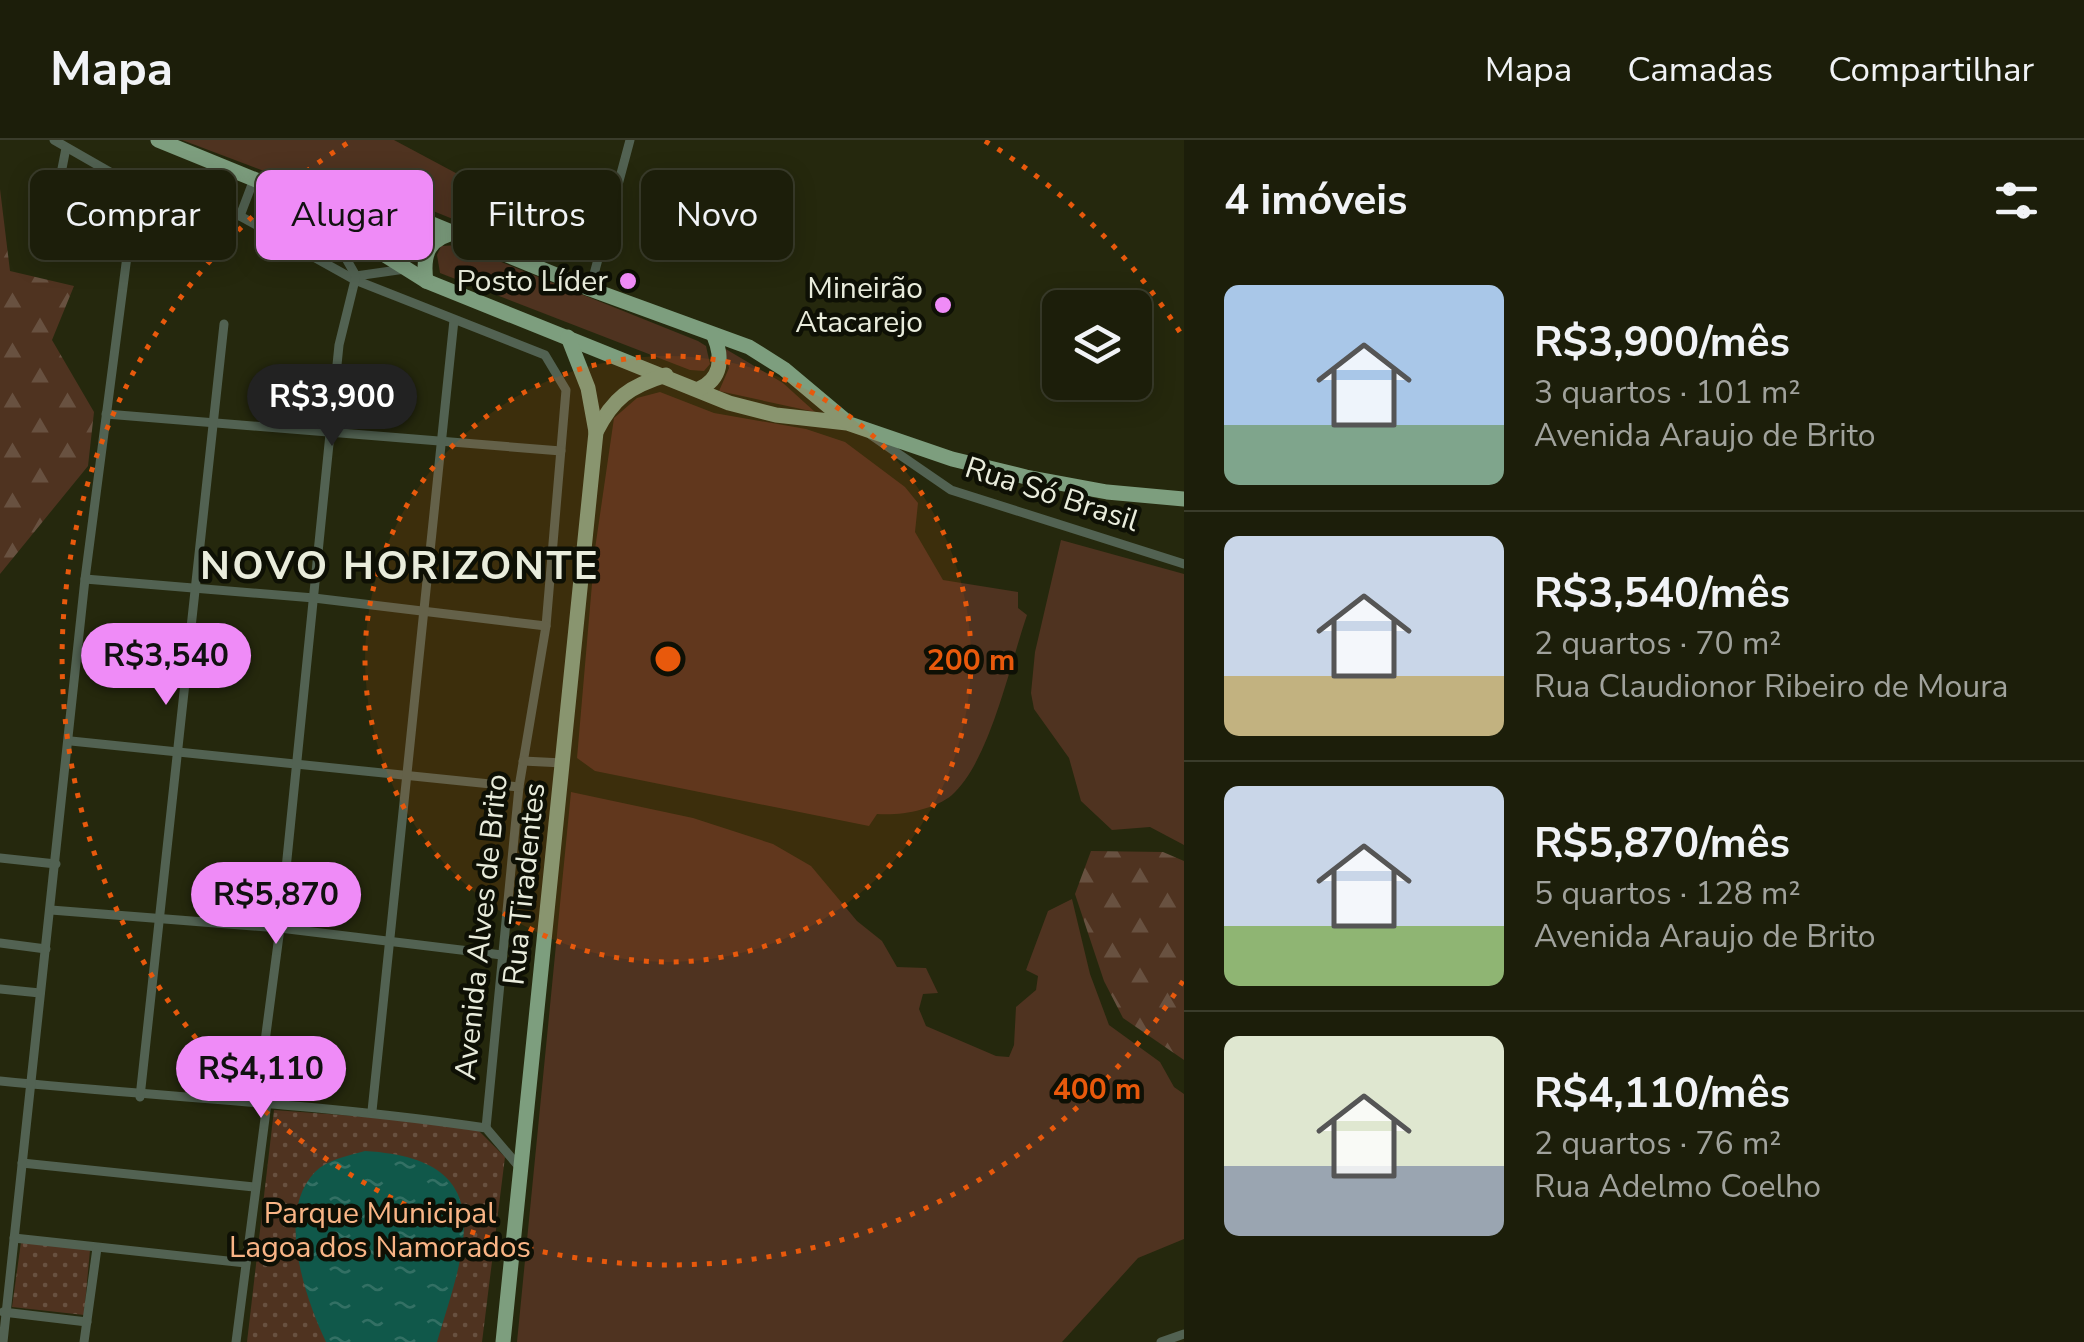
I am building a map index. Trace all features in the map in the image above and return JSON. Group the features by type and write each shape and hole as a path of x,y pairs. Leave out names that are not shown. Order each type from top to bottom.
{"main road":[{"path":"158,140 254,179"},
{"path":"426,281 426,253 431,242 453,234"},
{"path":"389,260 426,281 699,389 776,415 854,425 952,459 1026,478 1107,492 1184,499"},
{"path":"523,260 766,357 854,425"},
{"path":"699,389 712,384 718,372 719,349 714,336"},
{"name":"Rua Tiradentes","path":"503,1342 596,432 588,388 568,337"},
{"name":"Rua Tiradentes","path":"596,432 608,407 624,391 666,376"}],"street":[{"name":"Avenida Alves de Brito","path":"54,140 105,170"},
{"path":"590,289 630,140"},
{"path":"62,170 66,148"},
{"path":"218,170 219,164"},
{"path":"240,216 254,179"},
{"name":"Avenida Alves de Brito","path":"236,215 356,278 544,355 566,390 546,626 519,787 486,1128"},
{"path":"3,1342 3,1312 71,741 85,579 126,260"},
{"path":"236,1342 340,344 356,278 346,260"},
{"path":"356,278 405,270"},
{"path":"372,1111 454,320"},
{"path":"140,1096 181,754 224,324"},
{"path":"106,414 561,452"},
{"name":"Rua Só Brasil","path":"854,425 951,490 1184,564"},
{"path":"85,579 314,598 546,626"},
{"path":"71,741 519,787"},
{"path":"523,761 563,763"},
{"path":"0,858 56,864"},
{"path":"50,910 280,928 502,956"},
{"path":"0,943 46,948"},
{"path":"0,989 40,993"},
{"path":"0,1082 140,1096 372,1111 486,1128 521,1169"},
{"path":"22,1163 254,1187"},
{"path":"14,1238 246,1262"},
{"path":"84,1342 97,1248"},
{"path":"3,1312 87,1322"},
{"path":"1161,1342 1184,1334"}],"green space":[{"path":"182,140 394,140 453,172 453,219 433,211 433,170 262,170"},
{"path":"0,189 10,271 74,286 52,340 94,412 88,466 0,574"},
{"path":"453,245 453,260 496,260 698,341 706,346 710,364 704,371 690,370 440,273 437,255 441,246"},
{"path":"724,348 783,383 815,412 719,391 729,368"},
{"path":"660,392 714,413 806,429 845,442 905,487 918,503 915,532 943,580 1018,592 1018,608 1027,615 997,711 977,759 952,795 916,811 877,814 869,826 595,771 577,758 595,549 614,418 637,398"},
{"path":"1061,540 1184,574 1184,845 1150,827 1112,830 1081,801 1069,758 1034,709 1031,693 1035,652"},
{"path":"571,792 693,818 773,844 811,866 857,921 882,941 897,967 926,968 938,993 923,994 919,1009 926,1026 996,1056 1009,1057 1014,1045 1016,1007 1036,990 1038,976 1026,970 1048,911 1072,899 1090,974 1109,1025 1160,1062 1174,1087 1184,1094 1184,1239 1138,1258 1062,1342 517,1342"},
{"path":"1091,851 1163,852 1184,861 1184,1060 1123,1018 1104,981 1075,894"},
{"name":"Parque Municipal Lagoa dos Namorados","path":"274,1110 408,1120 479,1131 505,1157 482,1342 247,1342"},
{"path":"21,1242 90,1250 84,1315 12,1307"}],"water":[{"path":"365,1151 409,1158 438,1171 456,1190 463,1214 463,1242 437,1342 326,1342 310,1303 296,1233 303,1189 326,1164"}],"place":[{"name":"Posto Líder","path":"628,281"},
{"name":"Mineirão Atacarejo","path":"943,305"}],"district":[{"name":"NOVO HORIZONTE","path":"400,565"}]}
